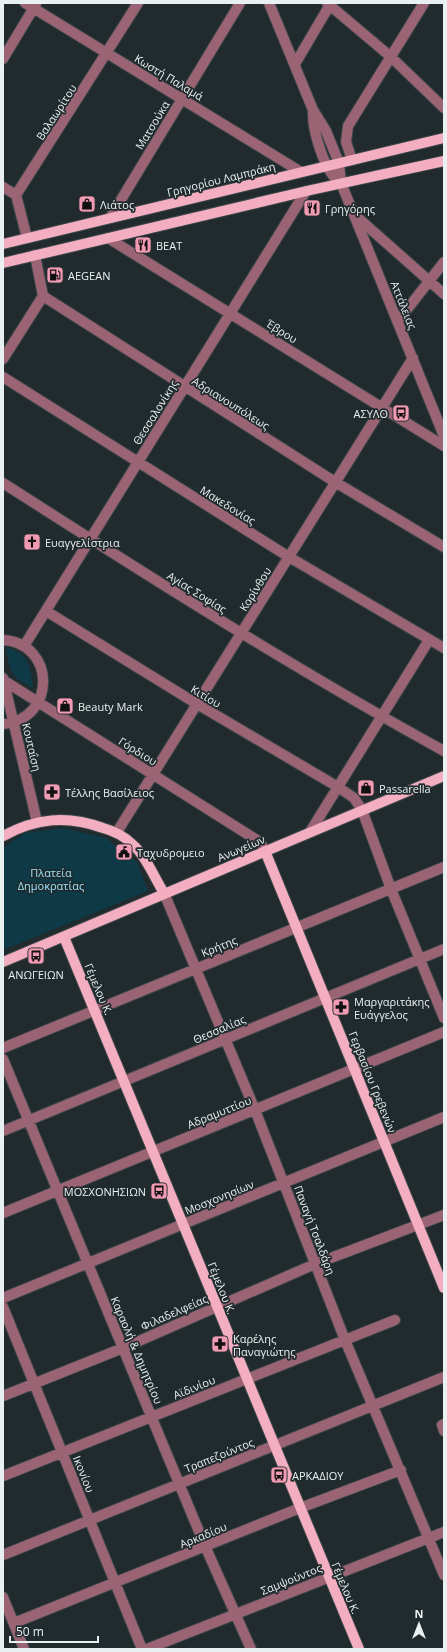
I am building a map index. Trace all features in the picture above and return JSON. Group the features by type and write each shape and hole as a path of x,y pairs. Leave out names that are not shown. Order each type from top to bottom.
{"main road":[{"name":"Γρηγορίου Λαμπράκη","path":"3,244 444,138"},
{"path":"3,263 444,160"},
{"name":"Ανωγείων","path":"3,962 164,893 262,846 310,832 444,776"},
{"path":"3,836 37,822 76,820 117,832 133,844 164,893"},
{"name":"Γερβασίου Γρεβενών","path":"262,846 418,1224 441,1272 444,1288"},
{"name":"Γέμελου Κ.","path":"64,937 359,1649"}],"street":[{"name":"Βαλαωρίτου","path":"16,195 138,3"},
{"name":"Ματσούκα","path":"110,218 240,3"},
{"name":"Αττάλειας","path":"269,3 313,110 326,132 339,163 341,183 444,436"},
{"path":"352,160 346,142 348,126 424,3"},
{"path":"295,64 329,4 391,57 444,108"},
{"name":"Κωστή Παλαμά","path":"31,5 301,172"},
{"path":"3,59 31,5"},
{"name":"Αττάλειας","path":"313,110 312,123 315,134 328,165 336,180 341,183"},
{"path":"3,187 16,195 27,238"},
{"name":"Θεσσαλονίκης","path":"24,646 306,191"},
{"path":"355,216 444,294"},
{"name":"Έβρου","path":"108,238 444,446"},
{"path":"3,359 43,296 35,255"},
{"path":"398,321 444,262"},
{"name":"Αδριανουπόλεως","path":"43,296 184,388 335,482 444,547"},
{"name":"Κορίνθου","path":"117,832 413,358"},
{"name":"Μακεδονίας","path":"3,377 288,557 444,648"},
{"name":"Αγίας Σοφίας","path":"3,483 241,634 382,717 444,751"},
{"name":"Κιτίου","path":"46,611 197,704 338,787 354,798 362,810"},
{"path":"3,640 10,640 24,646 38,660 44,676 43,692 39,703 27,716 14,723 3,724"},
{"path":"310,832 429,640"},
{"name":"Γόρδιου","path":"3,679 262,846"},
{"name":"Κουταΐση","path":"3,679 37,822"},
{"path":"362,810 391,889 444,1018"},
{"name":"Κρήτης","path":"3,1048 444,867"},
{"name":"Παναγή Τσαλδάρη","path":"164,893 255,1110 345,1340 430,1538 444,1575"},
{"name":"Θεσσαλίας","path":"3,1131 444,949"},
{"name":"Αδραμυττίου","path":"3,1213 444,1032"},
{"name":"Καραολή & Δημητρίου","path":"3,1059 205,1546 251,1649"},
{"name":"Μοσχονησίων","path":"3,1298 444,1117"},
{"name":"Φιλαδελφείας","path":"3,1396 123,1348 216,1306 315,1264 444,1215"},
{"name":"Ικονίου","path":"3,1307 142,1649"},
{"name":"Αϊδινίου","path":"3,1476 395,1320"},
{"name":"Τραπεζούντος","path":"3,1555 444,1377"},
{"name":"Αρκαδίου","path":"14,1623 300,1508 401,1470"},
{"name":"Σαμψούντος","path":"147,1649 329,1576 444,1532"},
{"path":"3,1597 24,1649"}],"green space":[{"path":"6,647 14,650 24,657 31,673 33,688 19,680 12,673"},
{"name":"Πλατεία Δημοκρατίας","path":"63,828 106,838 137,862 148,891 3,950 3,848 25,833"}],"place":[{"name":"Λιάτος","path":"87,204"},
{"name":"Γρηγόρης","path":"312,208"},
{"name":"ΒΕΑΤ","path":"143,245"},
{"name":"AEGEAN","path":"55,275"},
{"name":"ΑΣΥΛΟ","path":"401,413"},
{"name":"Ευαγγελίστρια","path":"32,542"},
{"name":"Beauty Mark","path":"65,706"},
{"name":"Passarella","path":"366,788"},
{"name":"Τέλλης Βασίλειος","path":"52,792"},
{"name":"Ταχυδρομειο","path":"124,852"},
{"name":"ΑΝΩΓΕΙΩΝ","path":"36,956"},
{"name":"Μαργαριτάκης Ευάγγελος","path":"341,1007"},
{"name":"ΜΟΣΧΟΝΗΣΙΩΝ","path":"159,1191"},
{"name":"Καρέλης Παναγιώτης","path":"220,1344"},
{"name":"ΑΡΚΑΔΙΟΥ","path":"279,1475"}]}
